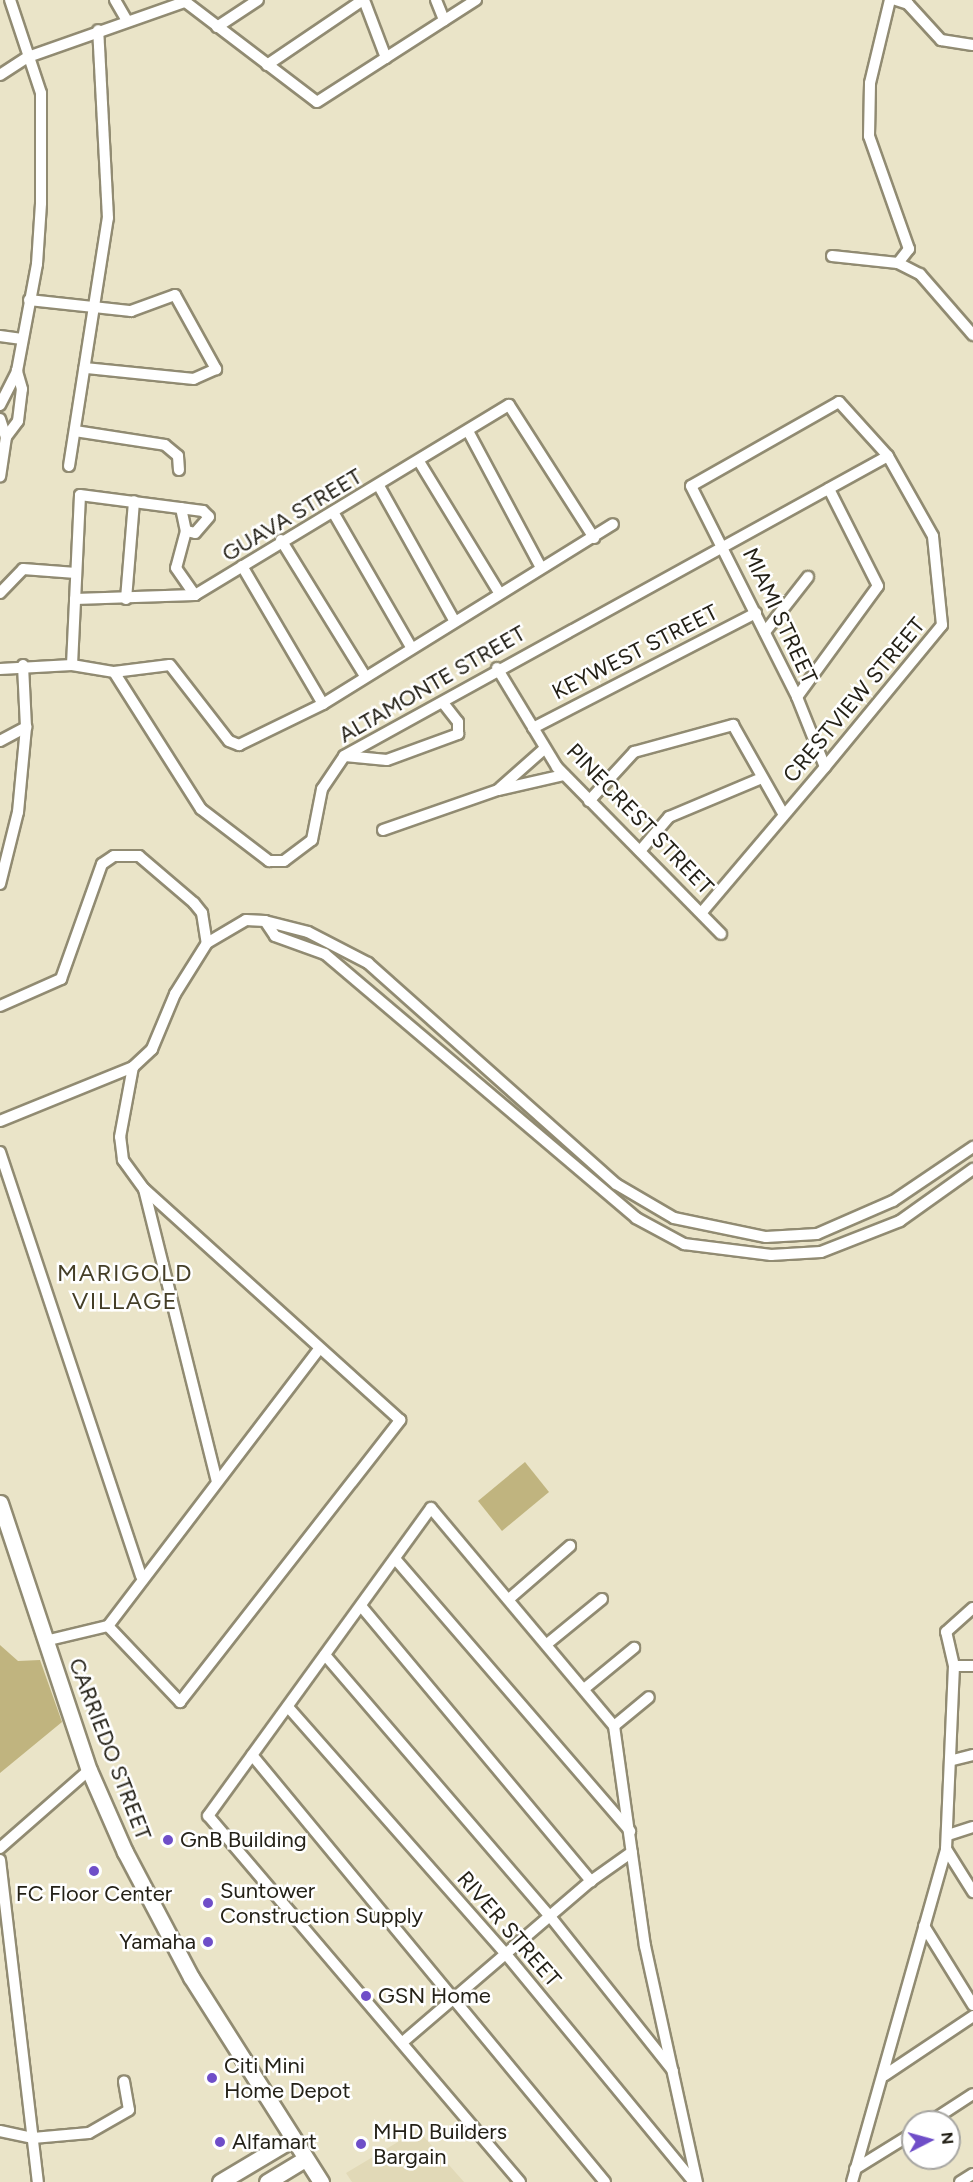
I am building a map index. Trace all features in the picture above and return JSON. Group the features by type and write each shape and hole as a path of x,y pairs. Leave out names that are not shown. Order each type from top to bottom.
{"main road":[{"name":"CARRIEDO STREET","path":"0,1503 89,1770 161,1922 292,2139 321,2182"},
{"path":"220,2182 292,2139"},
{"path":"267,2182 305,2159"}],"street":[{"path":"0,1 9,0 41,93 42,122 39,234 17,371 0,405"},
{"path":"115,0 127,21"},
{"path":"217,27 258,0"},
{"path":"267,65 363,0 386,58"},
{"path":"436,0 444,20"},
{"path":"0,75 28,57 184,1 317,102 476,0"},
{"path":"890,0 870,83 868,136 885,193 907,240 909,249 898,263"},
{"path":"896,0 908,4 941,40 973,45"},
{"path":"69,466 108,218 98,30"},
{"path":"832,256 898,263 920,274 973,334"},
{"path":"29,300 95,309 130,311 175,295 181,298 216,372 194,379 85,368"},
{"path":"0,336 22,339"},
{"path":"6,437 18,421 22,390 17,371"},
{"name":"CRESTVIEW STREET","path":"691,486 839,402 888,456 933,536 942,625 703,911"},
{"name":"GUAVA STREET","path":"75,599 195,595 281,540 420,463 509,405 594,538"},
{"path":"0,419 6,437 0,477"},
{"path":"468,430 540,566"},
{"path":"75,431 165,445 178,456 179,470"},
{"name":"ALTAMONTE STREET","path":"114,672 201,809 268,861 284,861 312,840 322,789 344,756 444,704 497,668 888,456"},
{"path":"420,463 500,594"},
{"path":"379,486 454,620"},
{"name":"MIAMI STREET","path":"691,486 724,543 797,697 825,767"},
{"path":"797,697 878,586 829,489"},
{"path":"72,665 80,495 181,508 209,517 195,533 186,531"},
{"path":"126,599 134,501"},
{"path":"181,508 186,531 176,568 195,595"},
{"path":"333,512 411,647"},
{"path":"0,669 23,664 72,665 114,672 170,665 234,744 275,732 454,620 500,594 540,566 594,538 613,524"},
{"path":"281,540 365,676"},
{"path":"242,566 323,704"},
{"path":"0,593 23,569 76,573"},
{"path":"765,632 808,577"},
{"name":"KEYWEST STREET","path":"533,728 756,613"},
{"path":"0,884 18,812 26,728 23,664"},
{"name":"PINECREST STREET","path":"497,668 564,775 703,911 721,934"},
{"path":"344,756 387,760 458,734 458,722 444,704"},
{"path":"589,801 634,752 733,725 784,815"},
{"path":"0,741 26,728"},
{"path":"498,790 545,748"},
{"path":"383,830 498,790 564,775"},
{"path":"640,851 669,817 762,778"},
{"path":"0,1006 61,979 102,864 114,856 139,856 194,903 202,913 207,943"},
{"path":"0,1121 133,1067 152,1048 175,994 207,943 246,920 265,921 308,932 368,963 616,1184 674,1218 766,1237 818,1234 893,1201 973,1147"},
{"path":"265,921 275,936 325,954 636,1218 684,1244 771,1255 821,1252 900,1221 973,1168"},
{"path":"108,1626 180,1702 400,1420 144,1189 123,1160 120,1137 133,1067"},
{"path":"0,1152 141,1576"},
{"path":"144,1189 217,1482"},
{"path":"818,1234 821,1252"},
{"path":"45,1641 108,1626 141,1576 217,1482 319,1349"},
{"path":"520,2182 404,2041 208,1816 361,1606 397,1561 431,1508 614,1726 631,1831 645,1946 675,2074 696,2182"},
{"path":"509,1599 570,1546"},
{"path":"397,1561 631,1831"},
{"path":"547,1644 602,1599"},
{"path":"361,1606 591,1881"},
{"path":"852,2182 885,2075 946,1849 953,1760 954,1666 946,1632 973,1608"},
{"path":"584,1689 634,1647"},
{"path":"326,1655 549,1915 675,2074"},
{"path":"954,1666 973,1666"},
{"path":"614,1726 649,1697"},
{"name":"RIVER STREET","path":"288,1707 505,1953 696,2182"},
{"path":"252,1755 452,2000 605,2182"},
{"path":"953,1760 973,1755"},
{"path":"0,1848 89,1770"},
{"path":"948,1835 973,1827"},
{"path":"946,1849 973,1892"},
{"path":"404,2041 549,1915 632,1852"},
{"path":"0,1860 38,2182"},
{"path":"924,1926 973,2005"},
{"path":"885,2075 973,2016"},
{"path":"0,2131 33,2138 78,2137 121,2117 131,2103 124,2081"},
{"path":"948,2110 973,2094"},
{"path":"855,2169 901,2140"},
{"path":"960,2182 973,2174"}],"shaded area":[{"path":"525,1462 549,1492 502,1531 478,1501"},
{"path":"0,1645 18,1661 40,1660 62,1722 0,1773"},
{"path":"418,2130 464,2182 352,2182 346,2173"}],"place":[{"name":"GnB Building","path":"168,1840"},
{"name":"FC Floor Center","path":"94,1871"},
{"name":"Suntower Construction Supply","path":"208,1903"},
{"name":"Yamaha","path":"208,1942"},
{"name":"GSN Home","path":"366,1996"},
{"name":"Citi Mini Home Depot","path":"212,2078"},
{"name":"Alfamart","path":"220,2142"},
{"name":"MHD Builders Bargain","path":"361,2144"}],"district":[{"name":"MARIGOLD VILLAGE","path":"125,1287"}]}
